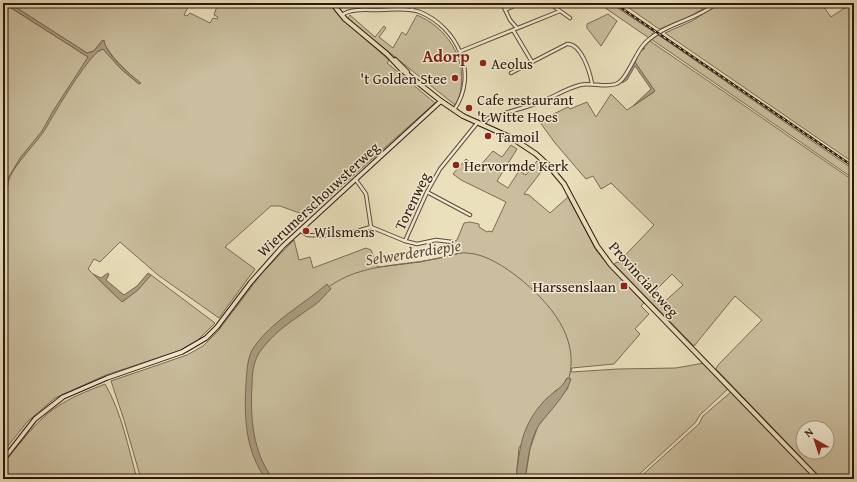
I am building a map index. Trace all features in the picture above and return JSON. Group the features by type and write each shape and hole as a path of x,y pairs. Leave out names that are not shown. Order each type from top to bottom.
{"main road":[{"name":"Provincialeweg","path":"332,3 342,15 441,101 454,110 517,141 549,166 564,184 597,246 611,265 818,479"}],"street":[{"path":"412,10 414,3"},
{"path":"466,3 470,6 475,3"},
{"path":"502,3 517,28"},
{"path":"505,10 520,3"},
{"path":"549,3 570,18"},
{"path":"483,124 488,118 537,104 565,89 592,84 612,85 618,83 625,75 637,51 649,39 664,29 693,17 717,3"},
{"path":"342,15 348,12 364,10 412,10 429,17 441,27 461,51 464,61 465,85 461,100 454,110"},
{"path":"461,51 560,10"},
{"path":"513,30 532,62"},
{"path":"511,73 567,44 572,44 576,46 583,58 592,84"},
{"name":"Wierumerschouwsterweg","path":"3,460 35,419 57,401 107,378 182,352 206,338 220,323 261,269 296,233 301,231 304,225 356,180 441,101"},
{"name":"Torenweg","path":"301,231 307,235 340,236 371,227 405,241 427,192 442,166 478,122"},
{"path":"356,180 366,194 371,227"},
{"path":"427,192 470,215"},
{"path":"405,241 417,244 436,240 452,242"}],"shaded area":[{"path":"3,3 88,57 103,49 121,69 139,84 140,83 114,58 102,40 94,51 87,53 9,3 190,3 184,15 187,16 190,13 210,23 213,18 217,19 218,17 214,15 218,3 329,3 342,19 389,60 387,63 435,103 308,216 280,206 271,206 225,247 255,269 219,318 158,275 120,242 100,262 94,259 88,269 120,300 124,301 151,275 215,323 195,343 181,350 106,375 55,398 27,422 3,452"},
{"path":"4,3 9,3 87,53 94,51 104,40 113,58 141,83 139,84 121,69 103,49 97,52 73,84 42,134 17,165 9,180 8,186 5,186 7,180 20,158 42,131 53,111 88,57"},
{"path":"598,3 610,3 654,32 649,38"},
{"path":"622,3 713,3 685,19 659,29"},
{"path":"720,3 821,3 831,17 846,7 844,3 854,3 854,163 665,33 692,21"},
{"path":"608,14 617,21 601,46 587,28 587,24"},
{"path":"350,15 375,37 384,26 386,28 379,37 393,48 402,32 406,35 417,15 437,27 452,44 460,65 462,76 461,88 455,105 360,29 348,18"},
{"path":"657,34 854,170 854,179 651,39"},
{"path":"650,41 854,181 854,479 822,479 804,460 835,460 835,420 795,420 795,451 716,369 718,365 762,320 735,296 694,346 614,264 617,262 618,263 654,225 611,183 601,189 593,176 586,179 555,143 539,121 568,107 570,109 587,102 596,117 611,94 627,110 654,92 635,62 639,53","holes":["672,274 683,285 660,306 650,296"]},
{"path":"638,55 635,62 655,91 633,106 651,89 635,66 627,80 622,83"},
{"path":"511,145 517,149 497,181 508,188 519,171 526,175 537,161 544,168 524,194 529,195 550,213 568,197 596,250 644,303 641,306 649,314 635,329 640,334 614,364 572,368 571,372 618,369 676,368 704,363 729,388 700,415 695,423 634,479 525,479 530,449 538,426 568,388 567,378 563,386 555,391 519,448 516,479 141,479 111,381 187,355 203,346 218,331 262,273 294,240 299,260 310,257 313,268 366,248 371,250 377,266 380,267 420,262 457,254 453,242 457,240 464,223 470,222 479,224 479,227 487,232 492,232 506,202 461,180 453,174 466,159 478,168 493,151 502,157"},
{"path":"108,273 109,275 106,280 124,295 137,286 148,273 151,275 138,290 122,302 93,274 101,278"},
{"path":"327,284 331,289 318,302 271,338 259,353 255,361 252,378 252,423 261,458 273,479 266,479 254,457 247,433 245,395 247,369 250,355 254,347 270,329"},
{"path":"567,378 571,379 566,391 539,425 533,437 529,451 525,479 516,479 520,447 530,420 543,402 565,382"},
{"path":"105,384 120,418 137,479 3,479 4,467 13,451 40,421 68,400"},
{"path":"732,391 795,457 795,460 798,460 816,479 638,479 699,424 703,416"}],"waterway":[{"name":"Selwerderdiepje","path":"330,286 354,273 381,267 463,253 488,258 519,278 551,309 566,335 570,348 571,363 569,378"}],"railway":[{"path":"614,3 854,167"}],"place":[{"name":"Aeolus","path":"483,63"},
{"name":"'t Golden Stee","path":"455,78"},
{"name":"Cafe restaurant 't Witte Hoes","path":"469,108"},
{"name":"Tamoil","path":"488,136"},
{"name":"Hervormde Kerk","path":"456,165"},
{"name":"Wilsmens","path":"306,231"},
{"name":"Harssenslaan","path":"624,286"}],"district":[{"name":"Adorp","path":"446,55"}]}
